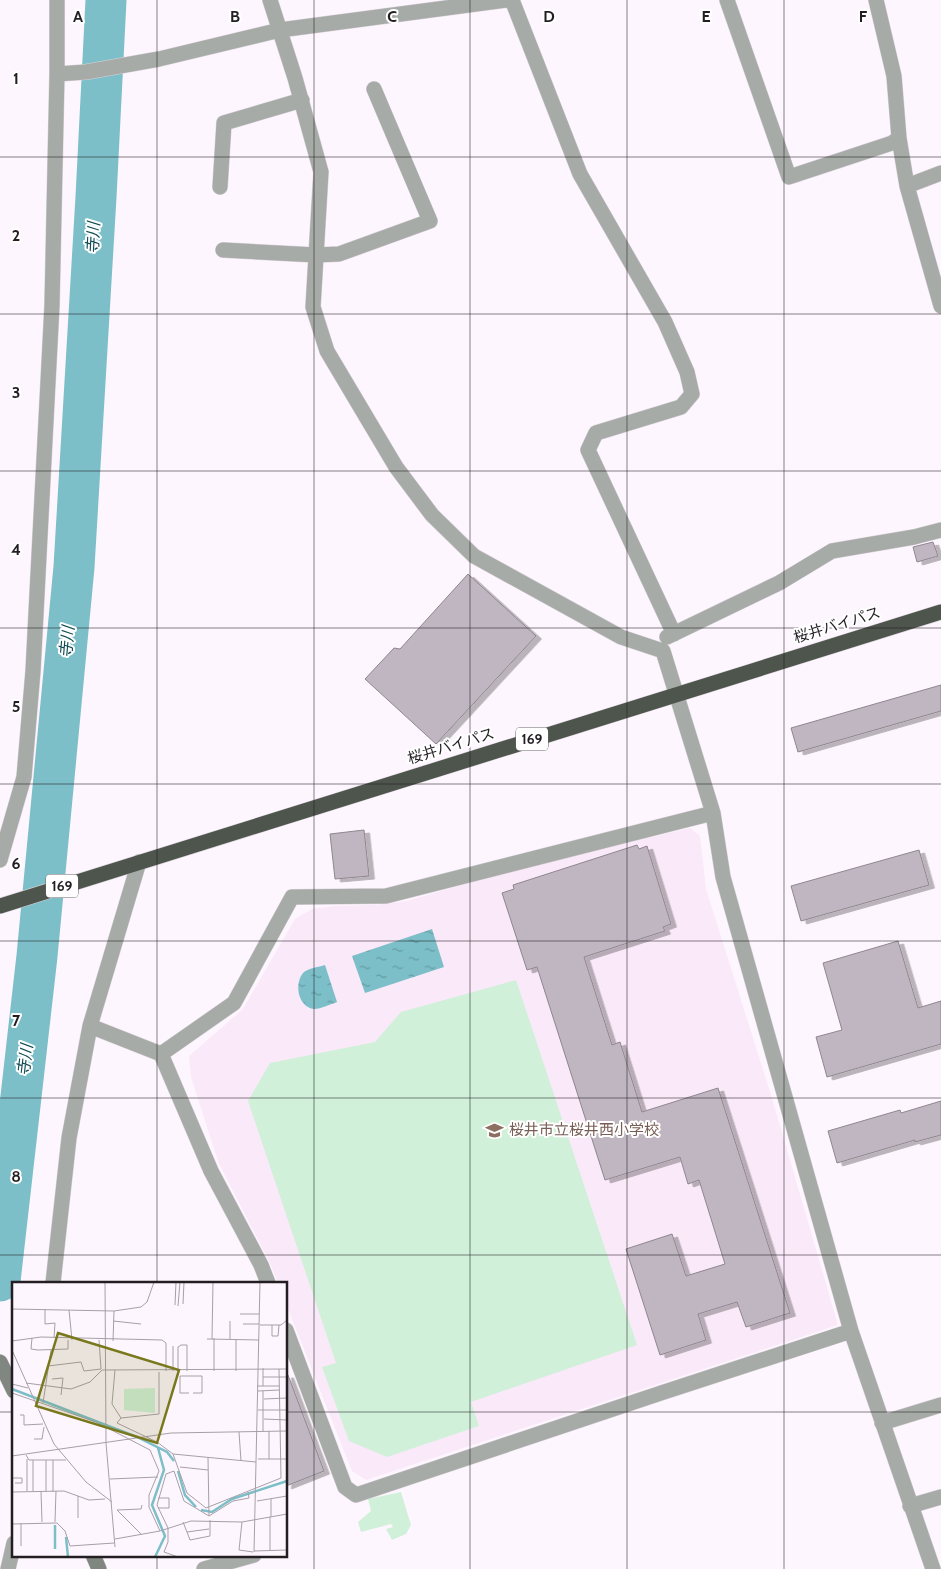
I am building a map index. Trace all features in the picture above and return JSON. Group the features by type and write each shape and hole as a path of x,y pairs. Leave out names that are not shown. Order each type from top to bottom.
{"highway":[{"name":"桜井バイパス","path":"0,906 941,612"}],"street":[{"path":"0,860 24,777 34,671 52,305 57,0"},
{"path":"270,0 302,100 320,172 314,307 327,351 396,467 432,515 474,556 621,637 663,651"},
{"path":"57,74 86,72 160,59 280,30 506,0"},
{"path":"512,0 580,174 665,322 687,372 692,394 681,407 596,433 588,450 674,634"},
{"path":"727,0 742,48 790,177 892,143 899,138"},
{"path":"876,0 894,76 899,138 907,186 941,306"},
{"path":"223,250 316,255 339,254 430,221 374,88"},
{"path":"220,187 224,123 302,100"},
{"path":"907,186 941,173"},
{"path":"934,1561 910,1506 851,1331 723,877 713,813 663,651 667,637 712,617 779,583 832,551 914,537 941,530"},
{"path":"161,1054 234,1003 292,897 386,896 713,813"},
{"path":"53,1282 69,1138 90,1026 139,862"},
{"path":"90,1026 161,1054 211,1172 261,1265 268,1282"},
{"path":"288,1335 345,1487 356,1495 851,1331"},
{"path":"0,1362 12,1387"},
{"path":"882,1423 941,1405"},
{"path":"910,1506 941,1497"},
{"path":"8,1569 12,1552"},
{"path":"93,1556 99,1569"},
{"path":"204,1569 250,1556"}],"shaded area":[{"name":"桜井市立桜井西小学校","path":"690,828 700,836 706,889 771,1095 838,1325 366,1480 352,1471 288,1309 288,1282 278,1282 270,1263 219,1164 191,1077 189,1056 243,1009 295,919 312,909 407,901 523,867"}],"green space":[{"path":"516,980 637,1345 471,1402 479,1426 387,1457 349,1441 322,1367 336,1363 248,1101 270,1063 375,1042 401,1012"},
{"path":"401,1492 411,1525 406,1534 392,1540 386,1529 393,1527 391,1524 361,1532 358,1522 371,1511 368,1499"}],"water":[{"path":"432,929 444,967 365,993 352,956"},
{"path":"325,965 337,1002 314,1009 304,1004 301,1000 298,989 300,978 308,970"}],"building":[{"path":"933,542 938,556 917,562 913,547"},
{"path":"468,574 536,636 436,744 365,679 394,648 400,649"},
{"path":"941,685 941,711 798,752 791,728"},
{"path":"364,830 369,876 335,879 330,834"},
{"path":"637,845 639,849 647,846 671,924 663,927 665,931 584,957 612,1045 620,1042 642,1112 718,1088 790,1313 746,1327 737,1302 698,1314 706,1340 660,1355 626,1249 672,1234 686,1276 725,1264 699,1180 688,1184 680,1157 605,1180 537,967 527,970 502,893 514,889 513,885"},
{"path":"919,850 929,885 801,921 791,886"},
{"path":"898,941 918,1008 941,1001 941,1044 827,1077 816,1037 842,1030 823,963"},
{"path":"941,1101 941,1135 915,1142 915,1140 837,1163 828,1131 900,1110 901,1113"},
{"path":"288,1375 324,1471 288,1485"}],"waterway":[{"name":"寺川","path":"0,1281 37,956 74,567 106,0"}],"place":[{"name":"桜井市立桜井西小学校","path":"495,1130"}]}
